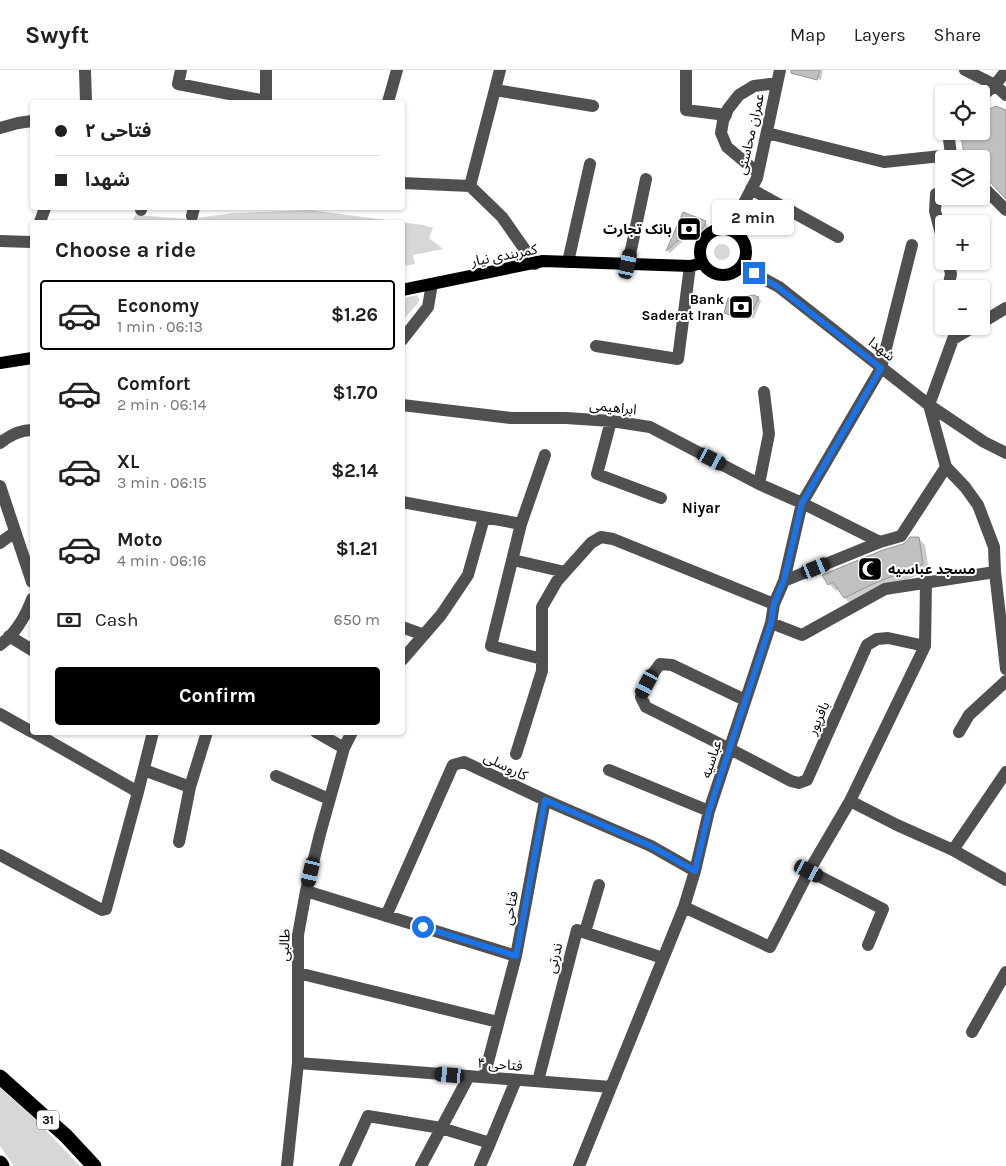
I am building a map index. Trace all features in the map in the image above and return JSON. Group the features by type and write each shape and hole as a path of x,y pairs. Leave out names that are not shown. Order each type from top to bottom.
{"highway":[{"name":"31","path":"0,1077 66,1136 94,1166"}],"main road":[{"path":"715,230 730,230 737,233 746,245 747,253 742,267 732,274 721,276 696,264 703,240 708,234 715,230"},
{"name":"کمربندی نیار","path":"405,289 543,262 696,264"},
{"path":"0,363 30,358"}],"street":[{"path":"85,70 86,100"},
{"path":"181,70 178,84 256,100"},
{"path":"266,70 266,100"},
{"path":"389,100 397,70"},
{"path":"470,186 500,70"},
{"path":"686,70 686,110 726,116"},
{"name":"عمران محاسنی","path":"730,230 758,173 780,70"},
{"path":"965,70 989,78 1006,94"},
{"path":"989,78 1006,71"},
{"path":"758,173 727,147 721,132 728,109 739,95 754,86 777,83"},
{"path":"495,90 593,106"},
{"path":"0,128 30,120"},
{"path":"767,132 884,162 935,158"},
{"path":"568,262 590,164"},
{"path":"628,264 646,179"},
{"path":"405,183 470,186 502,217 535,264"},
{"path":"751,189 838,237"},
{"path":"990,194 1006,210"},
{"path":"0,241 30,242"},
{"name":"عباسیه","path":"579,1166 684,908 709,811 771,623 774,604 784,580 802,503 881,368 912,244"},
{"path":"596,346 678,359 696,264"},
{"name":"شهدا","path":"742,267 778,287 930,405 984,442 1006,453"},
{"path":"405,336 428,307 432,284"},
{"path":"990,318 1006,308"},
{"path":"952,335 953,339 930,405 946,466 978,505 1000,549 995,572 1006,669"},
{"path":"953,339 960,335"},
{"path":"759,484 769,434 764,392"},
{"name":"ابراهیمی","path":"405,405 512,418 566,418 650,426 759,484 880,542"},
{"path":"611,421 597,474 661,498"},
{"path":"0,443 9,436 30,430"},
{"path":"542,659 491,646 521,524 545,455"},
{"path":"784,580 900,536 946,466"},
{"path":"0,486 30,576"},
{"path":"405,503 521,524"},
{"path":"405,657 441,615 468,576 484,518"},
{"path":"0,543 15,532"},
{"path":"516,754 542,671 542,607 557,581 591,543 601,537 613,539 774,604"},
{"path":"513,560 565,572"},
{"path":"771,623 802,635 885,589 995,572"},
{"path":"684,908 770,947 809,871 850,801 925,646 926,582"},
{"path":"30,608 4,640 30,649"},
{"path":"405,628 424,635"},
{"name":"باقرپور","path":"730,749 791,781 799,783 807,780 867,645 877,639 888,638 925,646"},
{"path":"730,749 646,707 641,697 660,664 672,665 746,700"},
{"path":"959,732 969,715 1006,680"},
{"path":"0,714 30,730"},
{"path":"38,735 138,792"},
{"path":"0,856 102,910 106,909 152,735"},
{"path":"179,842 190,787 206,735"},
{"path":"321,735 344,748"},
{"name":"طالبی","path":"287,1166 298,1063 298,935 306,891 329,799 344,748 350,735"},
{"name":"کاروسلی","path":"386,916 453,765 464,762 651,846 695,871"},
{"path":"144,770 190,787"},
{"path":"609,770 709,811"},
{"path":"953,850 1006,772"},
{"path":"276,776 329,799"},
{"name":"فتاحی","path":"484,1077 516,956 545,800"},
{"path":"850,801 953,850 1006,880"},
{"path":"809,871 883,909 868,945"},
{"path":"599,885 585,932 663,958"},
{"path":"306,891 516,956"},
{"name":"ندرتی","path":"538,1081 576,931 585,932"},
{"path":"972,1032 1006,972"},
{"path":"298,973 498,1022"},
{"name":"فتاحی ۴","path":"298,1063 611,1087"},
{"path":"421,1166 469,1076"},
{"path":"480,1166 516,1080"},
{"path":"345,1166 368,1116 441,1128 490,1143"}],"shaded area":[{"path":"311,210 386,220 133,220 135,215 188,219 234,213"},
{"path":"405,222 433,228 429,238 443,249 413,255 415,264 405,266"},
{"path":"722,244 730,252 722,260 714,252"},
{"path":"417,295 419,299 418,303 405,318 405,298"},
{"path":"0,1088 33,1117 80,1166 14,1166 0,1146"}],"building":[{"path":"791,70 820,70 817,80 791,73"},
{"path":"996,106 1006,110 1006,199 990,182 990,150 963,150 962,140 990,140 990,109"},
{"name":"بانک تجارت","path":"683,212 706,221 704,227 699,231 695,231 692,235 687,235 684,239 680,239 666,251"},
{"name":"Bank Saderat Iran","path":"753,295 759,297 751,315 741,315 739,318 724,313 728,298 738,300"},
{"name":"مسجد عباسیه","path":"910,537 919,537 923,564 875,583 844,598 833,582 828,585 822,575 883,550 903,544"}],"place":[{"name":"بانک تجارت","path":"689,229"},
{"name":"Bank Saderat Iran","path":"741,307"},
{"name":"مسجد عباسیه","path":"870,569"}],"district":[{"name":"Niyar","path":"701,508"}],"route":[{"path":"423,927 516,956 545,800 651,846 695,871 709,811 771,623 774,604 784,580 802,503 881,368 799,302 754,273"}]}
